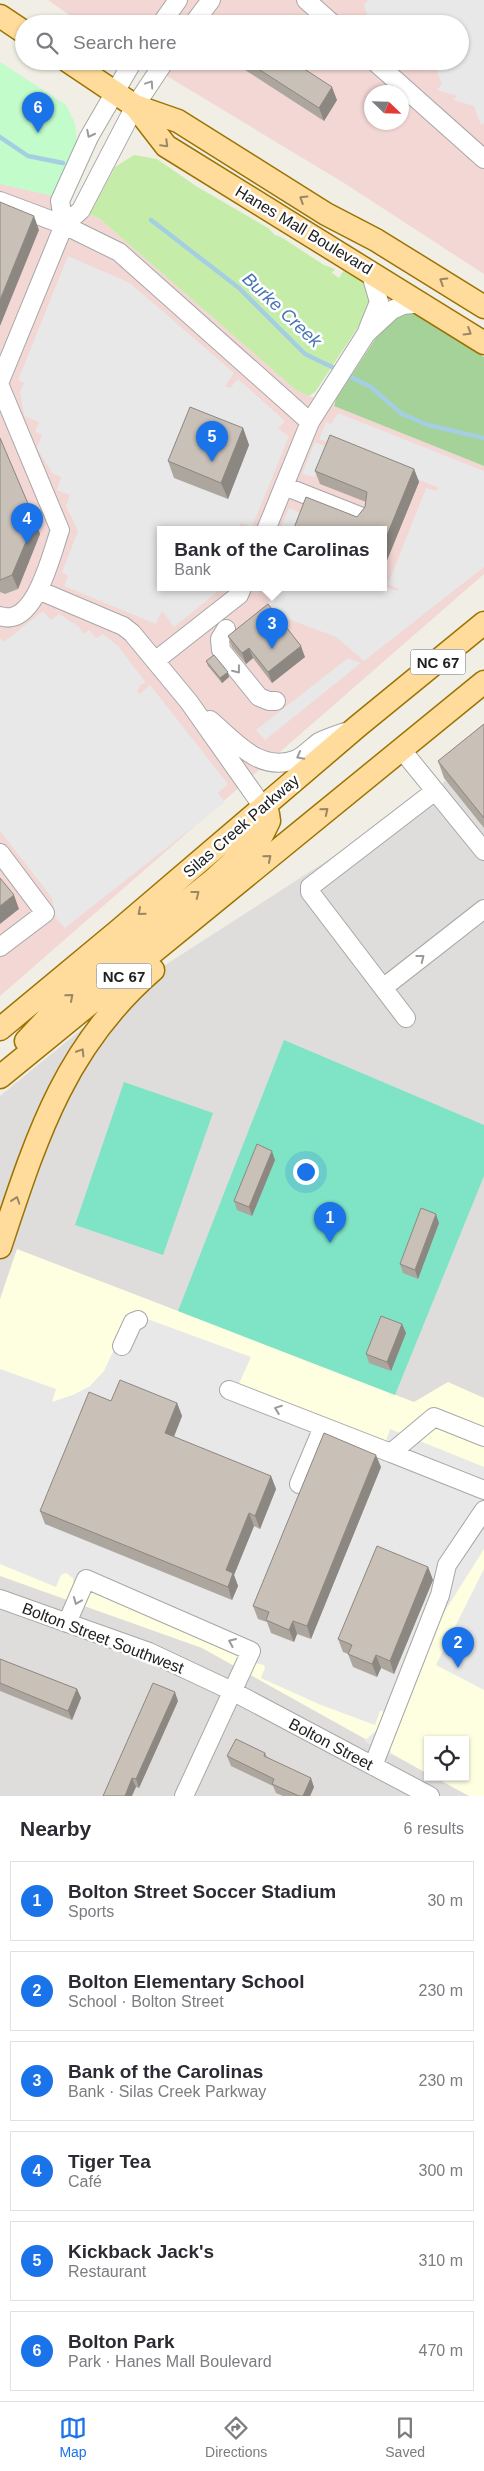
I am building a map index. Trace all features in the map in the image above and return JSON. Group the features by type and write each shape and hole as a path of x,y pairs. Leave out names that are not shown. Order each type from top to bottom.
{"main road":[{"path":"0,16 15,26"},
{"name":"Hanes Mall Boulevard","path":"82,70 135,106 178,121 326,214 376,240 484,307"},
{"name":"Hanes Mall Boulevard","path":"135,106 166,146 484,343"},
{"name":"Silas Creek Parkway","path":"0,1029 358,726 484,623"},
{"name":"NC 67","path":"2,1075 484,682"},
{"path":"2,1075 29,1038 55,1010 213,880 262,835 269,821 268,814 263,806"},
{"path":"0,1247 36,1139 52,1103 85,1045 118,1004 142,980 197,932 248,875"},
{"path":"0,1020 22,1010"}],"street":[{"path":"200,15 211,0"},
{"path":"304,0 321,10"},
{"path":"168,15 178,1"},
{"path":"64,225 60,201 89,137 113,91 127,70"},
{"path":"0,381 64,225 81,210 135,106 159,70"},
{"path":"384,70 484,159"},
{"path":"0,201 64,225 119,252 310,422"},
{"path":"268,526 310,422 366,334 379,302 370,271"},
{"path":"366,334 392,310 404,305 422,304"},
{"path":"0,386 60,530 31,604 24,611 13,617 0,616"},
{"path":"284,486 360,516"},
{"path":"38,590 123,626 140,640 189,702 263,806"},
{"path":"155,661 239,595 241,591"},
{"path":"226,629 220,639 221,650 259,697 268,701 276,701"},
{"path":"189,702 243,750 274,763 298,758 319,742 358,726"},
{"path":"400,750 484,851"},
{"path":"406,1018 310,892 310,887 435,791"},
{"path":"0,853 45,913 0,946"},
{"path":"383,988 484,909"},
{"path":"122,1346 133,1322 138,1320"},
{"path":"229,1390 484,1490"},
{"path":"391,1453 434,1417 484,1437"},
{"path":"299,1484 323,1426"},
{"path":"373,1766 440,1596 447,1565 484,1510"},
{"path":"68,1623 86,1579 251,1651 184,1796"},
{"name":"Bolton Street Southwest","path":"0,1599 149,1652 232,1691"},
{"name":"Bolton Street","path":"232,1691 430,1796"}],"shaded area":[{"path":"48,0 484,0 484,274 344,183 157,70 469,70 469,15 69,15"},
{"path":"368,0 484,0 484,123 481,125 474,106 453,100 457,96 437,90 442,84 437,70 469,70 469,15 367,15 364,5"},
{"path":"0,184 54,196 100,219 297,391 484,466 484,574 0,996"},
{"path":"68,256 130,283 234,373 225,386 230,388 238,379 285,421 278,429 289,436 252,526 241,523 239,526 157,526 157,591 218,591 174,627 162,611 156,624 64,586 68,576 62,572 78,531 66,506 70,495 57,490 61,477 52,473 37,448 42,435 35,432 39,422 24,416 20,392 24,383 18,380"},
{"path":"338,413 484,471 484,567 364,661 336,637 267,611 271,591 387,591 387,588 398,591 399,589 388,584 426,488 436,491 439,488 319,439 326,422 331,424"},
{"path":"315,442 326,446 314,477 302,474"},
{"path":"289,508 300,513 295,526 282,526"},
{"path":"43,611 51,620 59,614 78,626 84,634 89,630 96,638 103,634 119,647 146,683 141,684 137,692 140,694 150,685 228,784 218,793 225,802 65,928 55,917 52,898 0,831 0,638 4,642"},
{"path":"348,658 361,663 265,740 256,730"},
{"path":"484,741 484,1796 0,1796 0,1096 142,980 435,791"},
{"path":"17,1249 414,1402 448,1382 484,1398 484,1796 469,1796 441,1781 469,1781 469,1736 424,1736 424,1772 202,1648 0,1576 0,1299"},
{"path":"131,1313 251,1357 238,1386 382,1443 386,1441 390,1429 484,1467 484,1549 445,1611 421,1657 390,1745 391,1756 364,1741 377,1730 384,1714 383,1711 380,1711 375,1725 321,1705 261,1678 265,1668 264,1665 238,1660 239,1653 99,1589 74,1587 73,1578 66,1573 61,1575 56,1587 0,1564 0,1369 56,1389 52,1402 73,1395 90,1386 104,1371"},
{"path":"484,1569 484,1690 436,1665"}],"green space":[{"path":"0,62 66,105 75,123 77,143 54,196 0,184"},
{"path":"134,155 157,159 196,186 268,228 275,235 324,265 335,269 332,273 339,278 344,270 366,283 371,292 370,309 315,392 309,396 297,391 100,219 90,214 115,167"},
{"path":"410,311 484,357 484,466 334,406 336,399 385,324 397,313"},
{"path":"284,1040 484,1125 484,1176 395,1395 178,1311"},
{"path":"124,1082 213,1113 163,1255 75,1225"}],"building":[{"path":"260,70 306,70 332,87 319,108"},
{"path":"0,202 34,216 0,300"},
{"path":"190,407 243,428 221,483 168,461"},
{"path":"330,435 414,469 387,535 387,526 295,526 306,497 357,517 365,507 367,492 315,471"},
{"path":"0,438 35,520 12,575 0,580"},
{"path":"268,604 301,646 268,672 249,648 242,653 228,636"},
{"path":"214,655 228,672 220,678 206,661"},
{"path":"484,724 484,818 438,761"},
{"path":"0,878 14,895 0,906"},
{"path":"257,1144 272,1151 249,1207 234,1201"},
{"path":"421,1208 436,1214 415,1270 400,1264"},
{"path":"381,1316 402,1324 387,1362 366,1354"},
{"path":"120,1380 177,1403 165,1433 271,1476 255,1516 249,1513 226,1570 233,1573 228,1587 40,1511 89,1392 111,1401"},
{"path":"324,1433 376,1455 307,1626 293,1621 289,1630 266,1620 269,1612 253,1606"},
{"path":"377,1546 428,1567 390,1661 376,1655 372,1664 348,1654 352,1645 338,1639"},
{"path":"0,1659 77,1689 68,1711 0,1683"},
{"path":"153,1683 175,1692 136,1779 132,1778 125,1796 103,1796"},
{"path":"236,1739 265,1753 264,1756 311,1778 303,1796 272,1784 274,1779 227,1756"}],"waterway":[{"name":"Burke Creek","path":"0,137 28,156 63,163"},
{"name":"Burke Creek","path":"151,220 239,288 305,354 338,370"},
{"name":"Burke Creek","path":"345,374 371,387 402,414 428,425 484,438"}],"place":[{"name":"Bolton Park","path":"38,133"},
{"name":"Kickback Jack's","path":"212,462"},
{"name":"Tiger Tea","path":"27,544"},
{"name":"Bank of the Carolinas","path":"272,649"},
{"name":"Bolton Street Soccer Stadium","path":"330,1243"},
{"name":"Bolton Elementary School","path":"458,1668"}]}
